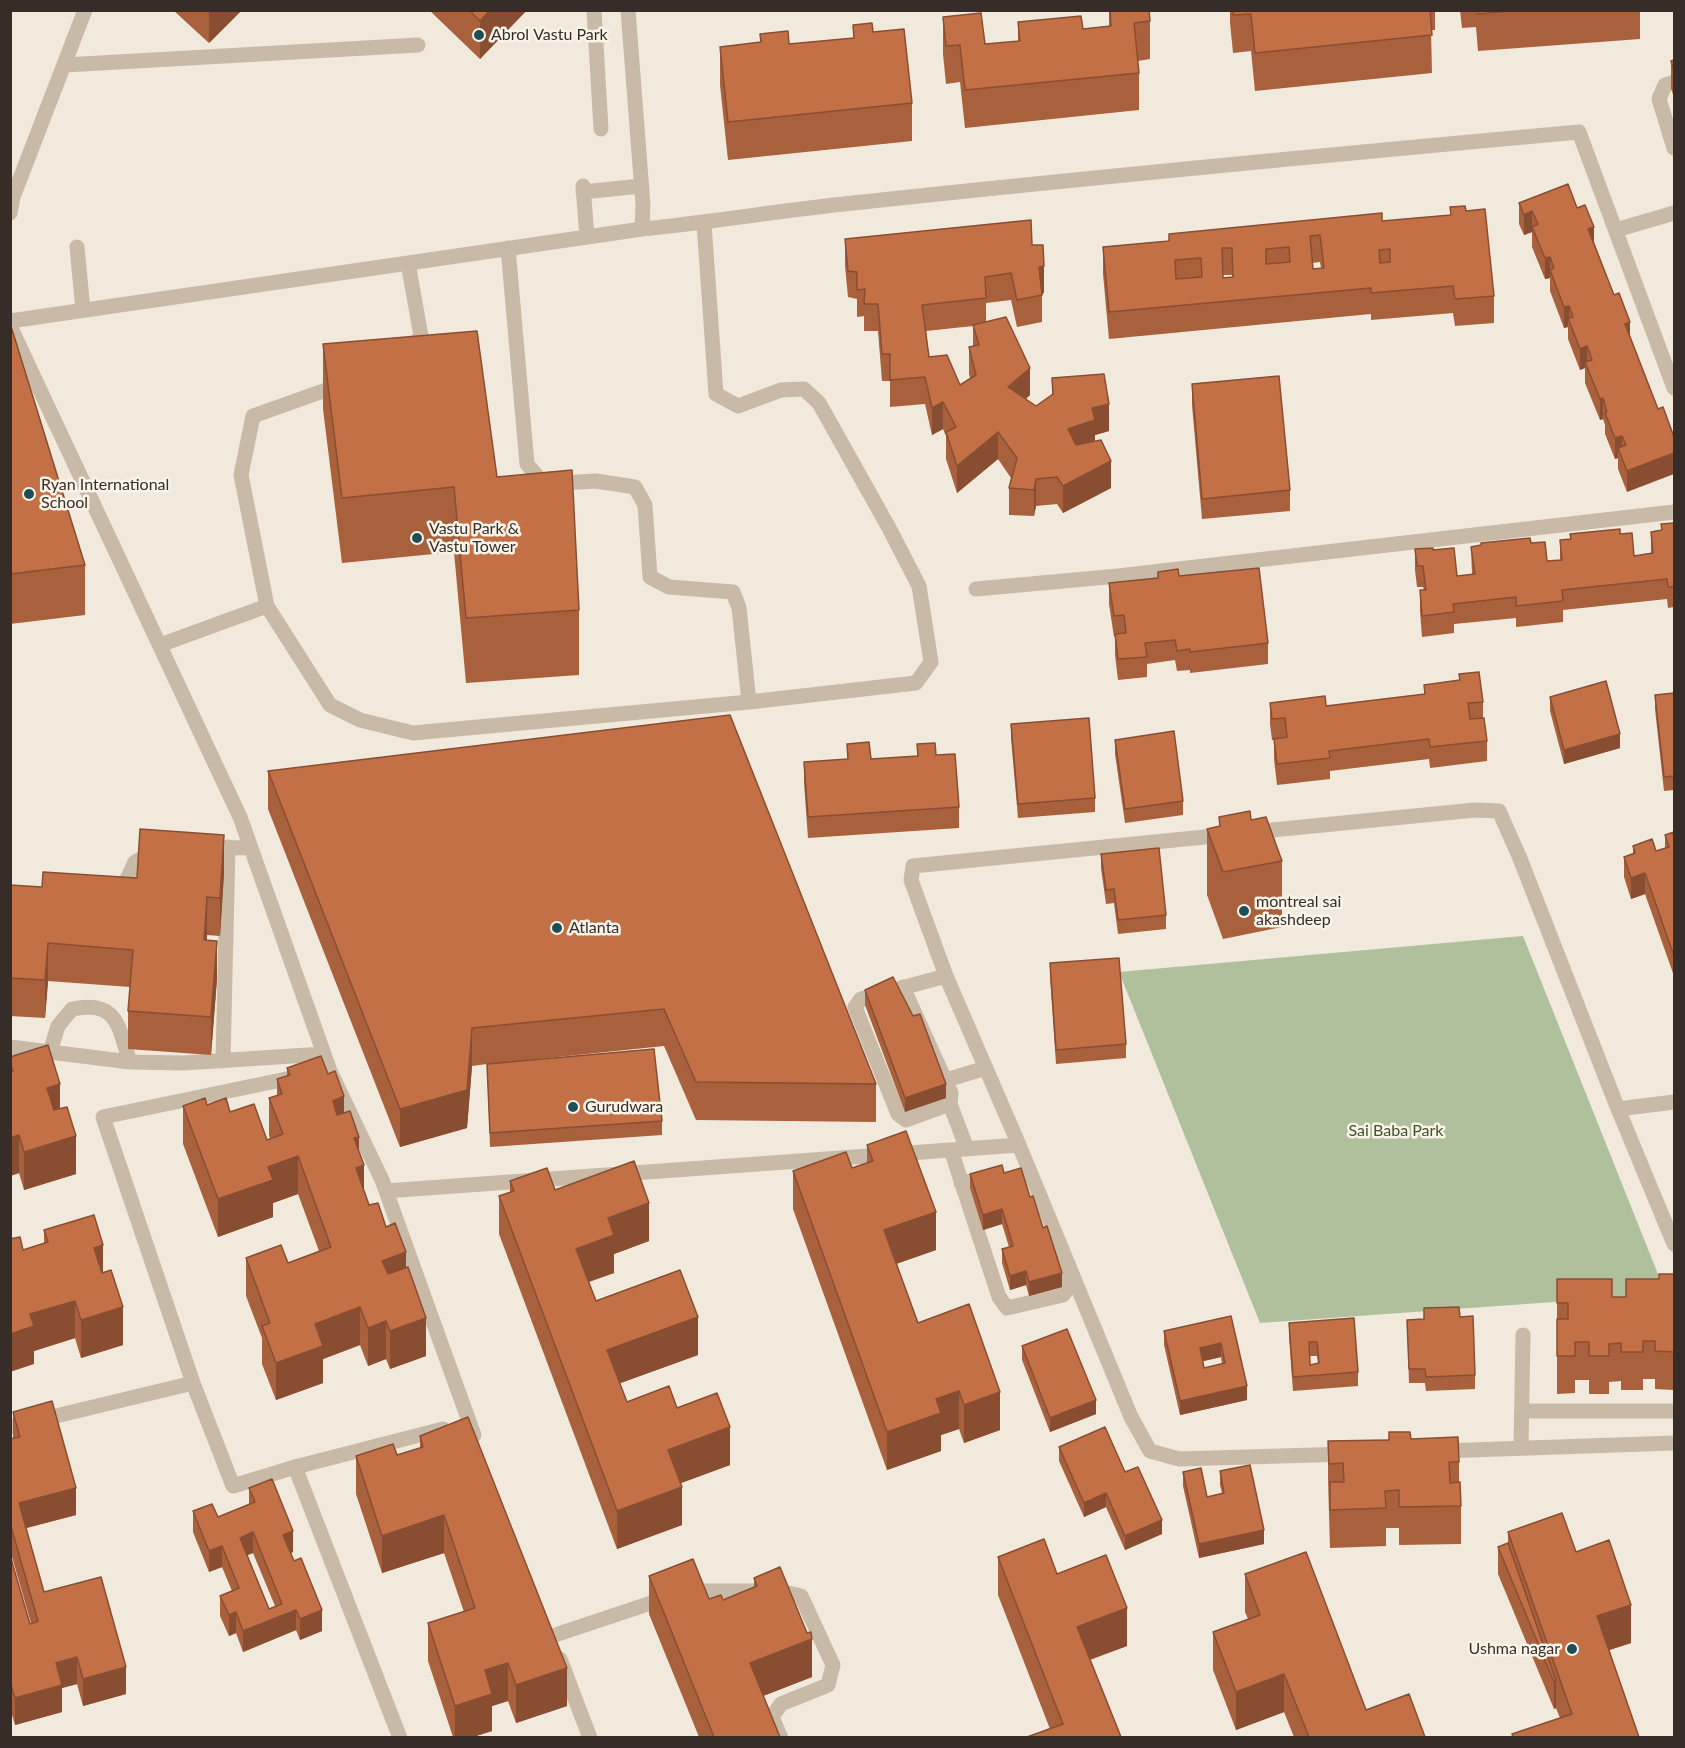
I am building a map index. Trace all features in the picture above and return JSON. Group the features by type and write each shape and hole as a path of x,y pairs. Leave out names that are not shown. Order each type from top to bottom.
{"street":[{"path":"10,213 13,197 85,10"},
{"path":"594,10 601,129"},
{"path":"628,10 642,229"},
{"path":"65,66 418,45"},
{"path":"1674,82 1665,85 1659,99 1674,148"},
{"path":"10,321 777,211 1579,132 1674,388"},
{"path":"587,237 583,189 641,186"},
{"path":"1616,230 1674,213"},
{"path":"354,380 252,416 241,475 267,606 330,705 360,720 413,733 749,702 916,683 932,662 919,586 890,528 819,403 804,388 781,390 738,406 716,394 704,223"},
{"path":"77,247 83,310"},
{"path":"508,249 528,464 544,484 596,481 635,487 645,505 650,577 669,587 733,592 739,608 749,702"},
{"path":"400,360 421,336 408,263"},
{"path":"10,326 240,817 323,1054 318,1073 386,1191 481,1453"},
{"path":"976,590 1118,576 1674,512"},
{"path":"160,645 267,606"},
{"path":"951,1150 999,1297 1008,1308 1063,1295 1066,1291 1049,1230 1019,1145 946,976 911,880 913,866 1475,810 1499,811 1674,1244"},
{"path":"106,901 123,888 135,862 166,847"},
{"path":"187,847 251,848"},
{"path":"223,1061 228,847"},
{"path":"946,976 861,999 855,1007 898,1114 906,1120 950,1104"},
{"path":"903,987 951,1092 950,1104 967,1149"},
{"path":"50,1052 58,1026 72,1009 86,1006 102,1008 118,1026 130,1062"},
{"path":"10,1047 130,1062 184,1063 323,1054"},
{"path":"946,1080 986,1068"},
{"path":"318,1073 103,1117 193,1383 233,1486 295,1467 469,1421"},
{"path":"1618,1109 1674,1102"},
{"path":"386,1191 1019,1145"},
{"path":"961,1183 1009,1174 1019,1174 1026,1181 1131,1417 1150,1451 1179,1459 1368,1453"},
{"path":"1521,1448 1523,1335"},
{"path":"10,1427 193,1383"},
{"path":"1522,1411 1674,1412"},
{"path":"1426,1451 1674,1443"},
{"path":"295,1467 400,1737"},
{"path":"590,1737 549,1630 687,1591 780,1591 801,1596 833,1665 828,1685 781,1704 772,1717 781,1737"}],"green space":[{"name":"Sai Baba Park","path":"1523,936 1666,1294 1260,1323 1119,972"}],"building":[{"path":"469,10 490,10 480,21"},
{"path":"1110,10 1149,10 1150,21 1134,23 1139,73 965,90 960,45 946,46 943,17 981,13 985,44 1020,41 1018,22 1081,16 1083,29 1111,26"},
{"path":"1233,10 1430,10 1432,35 1255,53 1251,14 1233,15"},
{"path":"1478,10 1519,10 1478,14"},
{"path":"872,23 873,32 904,29 912,103 728,122 720,47 761,42 760,34 788,31 789,44 854,38 853,25"},
{"path":"1568,184 1577,208 1585,205 1594,227 1588,229 1614,295 1619,293 1630,322 1625,324 1658,409 1663,407 1674,437 1674,453 1627,471 1618,448 1626,445 1622,436 1615,438 1605,413 1607,412 1603,398 1600,399 1585,362 1592,360 1587,346 1580,349 1568,318 1573,317 1569,306 1564,307 1550,270 1554,268 1550,257 1545,258 1532,227 1538,224 1532,211 1524,215 1519,203"},
{"path":"1465,206 1466,211 1485,209 1494,296 1455,299 1453,286 1371,293 1371,288 1109,312 1103,247 1169,241 1169,234 1382,213 1382,221 1451,215 1450,207","holes":["1320,235 1324,268 1313,269 1310,236","1289,247 1290,262 1266,264 1266,249","1222,248 1232,248 1233,277 1223,278","1390,249 1390,262 1380,263 1379,250","1201,258 1202,277 1176,279 1175,260"]},
{"path":"1031,220 1032,245 1043,245 1044,266 1039,267 1042,295 1017,300 1011,273 985,277 986,298 922,305 929,357 947,355 960,385 976,375 969,347 979,345 973,325 1006,317 1030,368 1008,387 1036,406 1053,394 1052,378 1104,374 1109,404 1092,408 1095,420 1068,429 1076,445 1101,440 1111,461 1063,486 1057,477 1036,479 1034,490 1009,488 1017,458 998,432 957,466 946,432 956,427 943,402 932,408 925,377 890,380 890,354 882,354 878,304 864,304 865,289 857,290 857,272 848,271 845,239"},
{"name":"Ryan International School","path":"10,323 85,565 10,574"},
{"path":"477,331 497,477 572,470 579,610 466,618 454,487 342,498 323,344"},
{"path":"1279,376 1290,490 1202,499 1192,384"},
{"path":"1674,523 1674,587 1668,587 1667,579 1562,590 1563,601 1516,606 1516,597 1453,604 1454,612 1422,616 1420,590 1426,590 1423,566 1417,566 1415,549 1454,548 1457,576 1475,574 1471,547 1481,545 1481,543 1530,538 1531,543 1545,542 1547,561 1562,560 1560,540 1571,539 1570,534 1620,529 1620,534 1632,533 1634,556 1653,553 1651,532 1662,530 1661,524"},
{"path":"1259,568 1268,643 1190,652 1190,649 1177,651 1175,640 1145,643 1147,657 1118,659 1115,634 1126,633 1124,615 1114,616 1109,583 1158,578 1158,572 1178,569 1179,576"},
{"path":"1479,672 1483,702 1468,703 1470,719 1484,718 1487,741 1430,747 1429,739 1329,751 1330,758 1277,764 1274,739 1287,737 1285,718 1272,719 1270,703 1325,696 1326,706 1425,694 1424,685 1460,680 1459,674"},
{"path":"1606,681 1620,734 1564,750 1550,697"},
{"path":"1674,693 1674,776 1664,777 1655,695"},
{"name":"Atlanta","path":"730,715 876,1084 696,1082 664,1009 472,1028 467,1090 400,1109 268,771"},
{"path":"1089,718 1095,798 1018,804 1011,724"},
{"path":"1174,731 1183,801 1125,809 1115,740"},
{"path":"869,742 871,759 918,756 917,744 935,743 936,755 955,754 959,807 808,817 804,762 848,759 847,744"},
{"path":"1250,811 1251,820 1266,817 1282,861 1223,872 1207,829 1220,826 1219,817"},
{"path":"140,829 224,835 220,898 207,897 204,940 217,941 211,1017 128,1011 133,950 48,943 45,980 10,978 10,885 42,887 43,872 137,878"},
{"path":"1674,832 1674,956 1645,873 1631,878 1624,857 1635,853 1633,846 1652,839 1656,851 1669,847 1665,835"},
{"path":"1159,848 1166,915 1118,920 1114,889 1106,890 1101,854"},
{"path":"1119,958 1126,1044 1056,1050 1050,963"},
{"path":"893,977 913,1016 920,1014 946,1084 905,1098 865,990"},
{"path":"48,1045 60,1084 47,1088 54,1110 67,1107 76,1136 24,1152 19,1135 10,1138 10,1072 13,1071 10,1057"},
{"name":"Gurudwara","path":"654,1049 662,1121 490,1133 487,1064"},
{"path":"321,1056 328,1074 335,1071 344,1096 333,1101 337,1115 350,1111 359,1137 354,1138 364,1165 356,1168 369,1205 378,1203 386,1227 395,1223 406,1252 382,1261 388,1274 408,1267 426,1318 390,1331 386,1321 368,1328 360,1307 315,1324 323,1346 276,1363 262,1326 270,1323 246,1258 281,1245 288,1263 331,1247 298,1156 268,1167 273,1180 218,1199 183,1106 205,1098 207,1105 226,1098 230,1112 254,1104 267,1140 283,1134 269,1098 282,1094 277,1079 290,1075 287,1068"},
{"path":"906,1131 936,1212 884,1230 918,1323 969,1304 1000,1392 964,1405 959,1391 936,1399 941,1413 887,1432 793,1171 846,1152 852,1168 873,1161 867,1145"},
{"path":"634,1161 649,1203 608,1218 614,1235 576,1249 596,1301 680,1270 698,1317 607,1350 627,1402 669,1386 677,1408 717,1393 730,1427 668,1450 682,1487 617,1511 499,1196 514,1191 510,1181 547,1168 555,1190"},
{"path":"1002,1165 1004,1173 1021,1168 1043,1228 1047,1226 1062,1273 1029,1282 1026,1271 1010,1276 1002,1249 1013,1246 1002,1209 983,1215 970,1174"},
{"path":"94,1215 103,1245 94,1248 102,1273 111,1270 123,1307 81,1320 75,1301 30,1314 34,1326 10,1334 10,1239 20,1237 23,1250 48,1242 44,1230"},
{"path":"1659,1274 1674,1274 1674,1352 1655,1351 1655,1341 1643,1341 1643,1352 1621,1352 1621,1343 1609,1344 1609,1356 1589,1356 1589,1342 1575,1342 1575,1356 1557,1356 1557,1319 1568,1319 1568,1303 1557,1303 1557,1279 1612,1279 1612,1297 1626,1297 1626,1279 1659,1279"},
{"path":"1459,1307 1460,1317 1473,1316 1475,1375 1426,1377 1425,1369 1409,1369 1407,1320 1424,1319 1424,1308"},
{"path":"1231,1316 1247,1386 1180,1401 1164,1331","holes":["1221,1343 1225,1363 1204,1368 1200,1348"]},
{"path":"1354,1318 1358,1372 1293,1377 1289,1323","holes":["1309,1342 1317,1342 1319,1363 1310,1365"]},
{"path":"1067,1329 1096,1400 1050,1418 1022,1346"},
{"path":"52,1401 76,1488 19,1503 44,1592 101,1577 126,1667 83,1679 77,1657 56,1663 62,1685 15,1698 10,1681 10,1555 30,1624 38,1621 10,1523 10,1439 20,1437 13,1412"},
{"path":"468,1417 567,1668 516,1685 508,1663 485,1670 492,1694 455,1706 428,1623 475,1608 444,1515 382,1536 356,1456 393,1444 397,1455 423,1447 420,1436"},
{"path":"1105,1427 1125,1472 1138,1467 1162,1520 1125,1536 1106,1493 1084,1503 1059,1447"},
{"path":"1389,1432 1410,1432 1411,1439 1458,1437 1459,1462 1449,1462 1450,1483 1460,1482 1461,1506 1399,1507 1399,1490 1385,1491 1386,1508 1330,1510 1330,1482 1344,1482 1343,1463 1329,1464 1328,1441 1389,1440"},
{"path":"1250,1465 1264,1530 1199,1544 1183,1472 1201,1468 1207,1497 1224,1493 1220,1471"},
{"path":"272,1479 293,1531 283,1535 294,1561 301,1558 322,1610 300,1619 296,1610 243,1631 236,1612 229,1615 220,1596 239,1588 222,1546 209,1551 193,1511 212,1504 218,1517 255,1502 249,1488","holes":["253,1532 282,1604 269,1609 240,1538"]},
{"name":"Ushma nagar","path":"1562,1513 1576,1552 1609,1540 1631,1605 1597,1616 1639,1737 1513,1737 1512,1734 1572,1714 1508,1532"},
{"path":"1044,1539 1057,1574 1106,1555 1127,1608 1077,1627 1121,1737 1027,1737 1063,1724 998,1557"},
{"path":"1508,1543 1556,1681 1554,1682 1498,1547"},
{"path":"1306,1552 1366,1710 1409,1694 1425,1737 1309,1737 1284,1674 1236,1692 1213,1632 1260,1615 1245,1574"},
{"path":"693,1559 709,1599 721,1595 723,1600 757,1586 754,1578 780,1567 807,1633 811,1632 812,1639 750,1663 780,1737 714,1737 649,1576"}],"place":[{"name":"Abrol Vastu Park","path":"479,35"},
{"name":"Ryan International School","path":"29,494"},
{"name":"Vastu Park & Vastu Tower","path":"417,538"},
{"name":"montreal sai akashdeep","path":"1244,911"},
{"name":"Atlanta","path":"557,928"},
{"name":"Gurudwara","path":"573,1107"},
{"name":"Ushma nagar","path":"1572,1649"}]}
